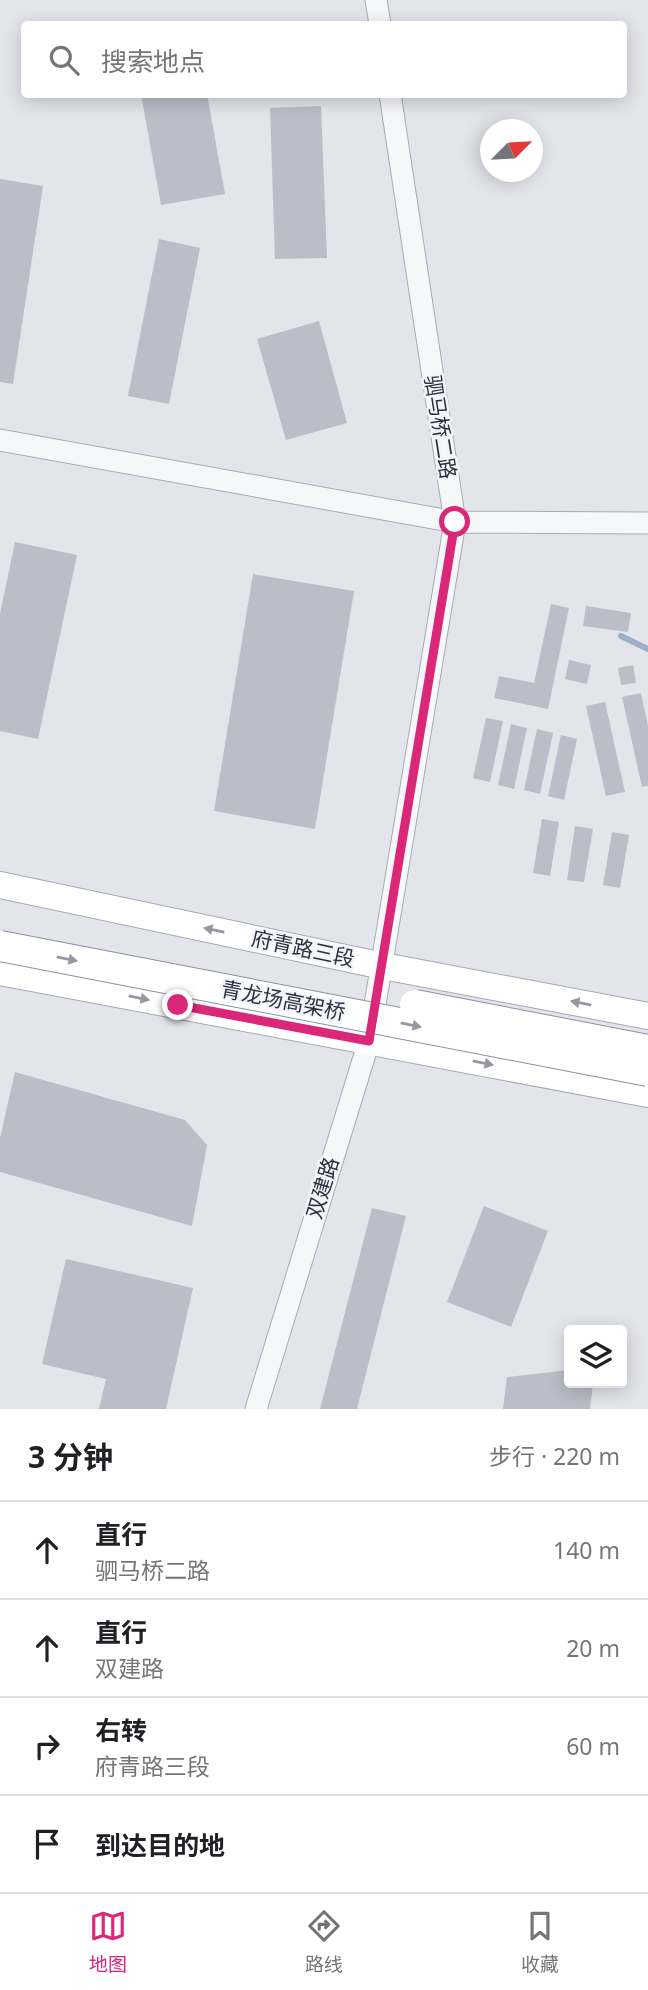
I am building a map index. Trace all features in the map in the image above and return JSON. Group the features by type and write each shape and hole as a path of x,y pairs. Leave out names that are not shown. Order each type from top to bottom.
{"highway":[{"name":"青龙场高架桥","path":"0,926 648,1050"},
{"name":"青龙场高架桥","path":"0,946 648,1071"}],"main road":[{"name":"府青路三段","path":"0,885 383,966 648,1016"},
{"path":"0,972 648,1094"}],"street":[{"path":"376,0 380,21"},
{"name":"驷马桥二路","path":"383,966 455,522 391,98"},
{"path":"0,440 455,522 648,523"},
{"name":"双建路","path":"256,1409 369,1041 383,966"}],"building":[{"path":"142,98 208,98 225,194 161,205"},
{"path":"321,106 327,258 275,259 270,108"},
{"path":"0,179 43,186 13,384 0,382"},
{"path":"159,239 200,248 169,404 128,396"},
{"path":"319,321 347,423 286,440 257,339"},
{"path":"15,542 77,555 38,739 0,731 0,614"},
{"path":"253,574 354,591 315,829 214,811"},
{"path":"551,604 569,608 548,709 494,698 499,676 534,683"},
{"path":"586,606 631,613 628,632 583,626"},
{"path":"569,660 591,665 587,684 565,679"},
{"path":"633,665 636,683 621,685 618,668"},
{"path":"641,693 648,726 648,786 642,787 622,697"},
{"path":"605,702 625,792 606,796 586,706"},
{"path":"486,718 503,721 490,782 473,778"},
{"path":"511,724 527,728 514,789 498,785"},
{"path":"537,729 553,733 540,794 524,790"},
{"path":"561,735 577,739 564,800 548,796"},
{"path":"542,819 559,822 550,876 533,873"},
{"path":"575,826 593,829 584,882 567,880"},
{"path":"612,832 629,835 620,888 603,885"},
{"path":"15,1072 185,1120 207,1145 192,1226 0,1172 0,1138"},
{"path":"484,1206 548,1231 511,1327 447,1302"},
{"path":"372,1208 406,1216 357,1409 320,1409"},
{"path":"66,1259 193,1288 166,1409 99,1409 106,1379 42,1364"},
{"path":"564,1371 564,1388 592,1388 590,1409 503,1409 507,1377"}],"waterway":[{"path":"621,636 648,649"}],"route":[{"path":"178,1005 369,1041 455,522"}]}
